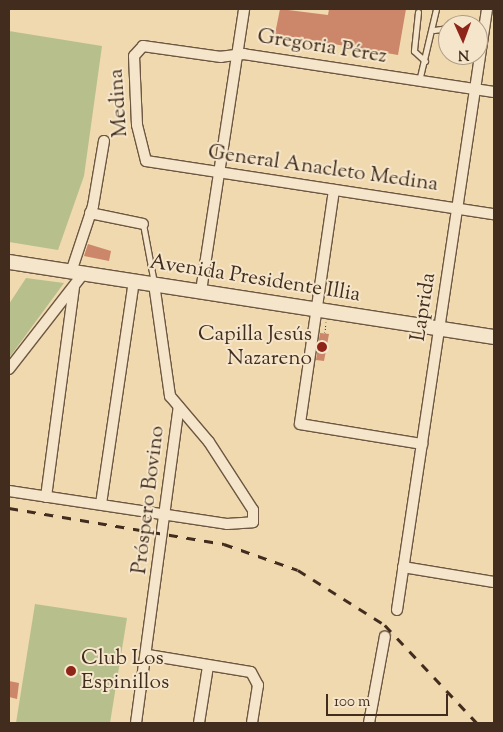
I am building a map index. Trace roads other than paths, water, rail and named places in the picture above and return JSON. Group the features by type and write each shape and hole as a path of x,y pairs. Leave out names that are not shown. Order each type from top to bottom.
{"main road":[{"name":"Avenida Presidente Illia","path":"9,262 318,308 494,337"}],"street":[{"path":"201,291 244,9"},
{"name":"Gregoria Pérez","path":"143,46 237,55 494,92"},
{"name":"Medina","path":"143,46 134,56 134,68 137,125 146,161"},
{"name":"Laprida","path":"397,610 458,208 476,65"},
{"path":"46,497 74,288 104,141"},
{"name":"General Anacleto Medina","path":"146,161 219,174 494,214"},
{"path":"334,190 300,424 422,444"},
{"path":"90,213 143,224"},
{"path":"101,504 134,281"},
{"name":"Próspero Bovino","path":"136,723 148,656 179,407 166,385 154,283"},
{"path":"9,369 74,288"},
{"path":"9,491 243,526 253,522 253,510 209,442 179,407"},
{"path":"403,567 494,582"},
{"path":"369,723 385,636"},
{"path":"148,656 251,672 256,677 252,723"},
{"path":"199,723 208,666"}],"lane":[{"path":"419,81 434,30 436,9"},
{"path":"418,12 414,51 425,61"},
{"path":"434,30 438,29"},
{"path":"143,224 154,283"}],"railway":[{"path":"9,508 224,544 298,570 385,625 477,723"}],"place":[{"name":"Capilla Jesús Nazareno","path":"322,347"},
{"name":"Club Los Espinillos","path":"71,671"}]}
